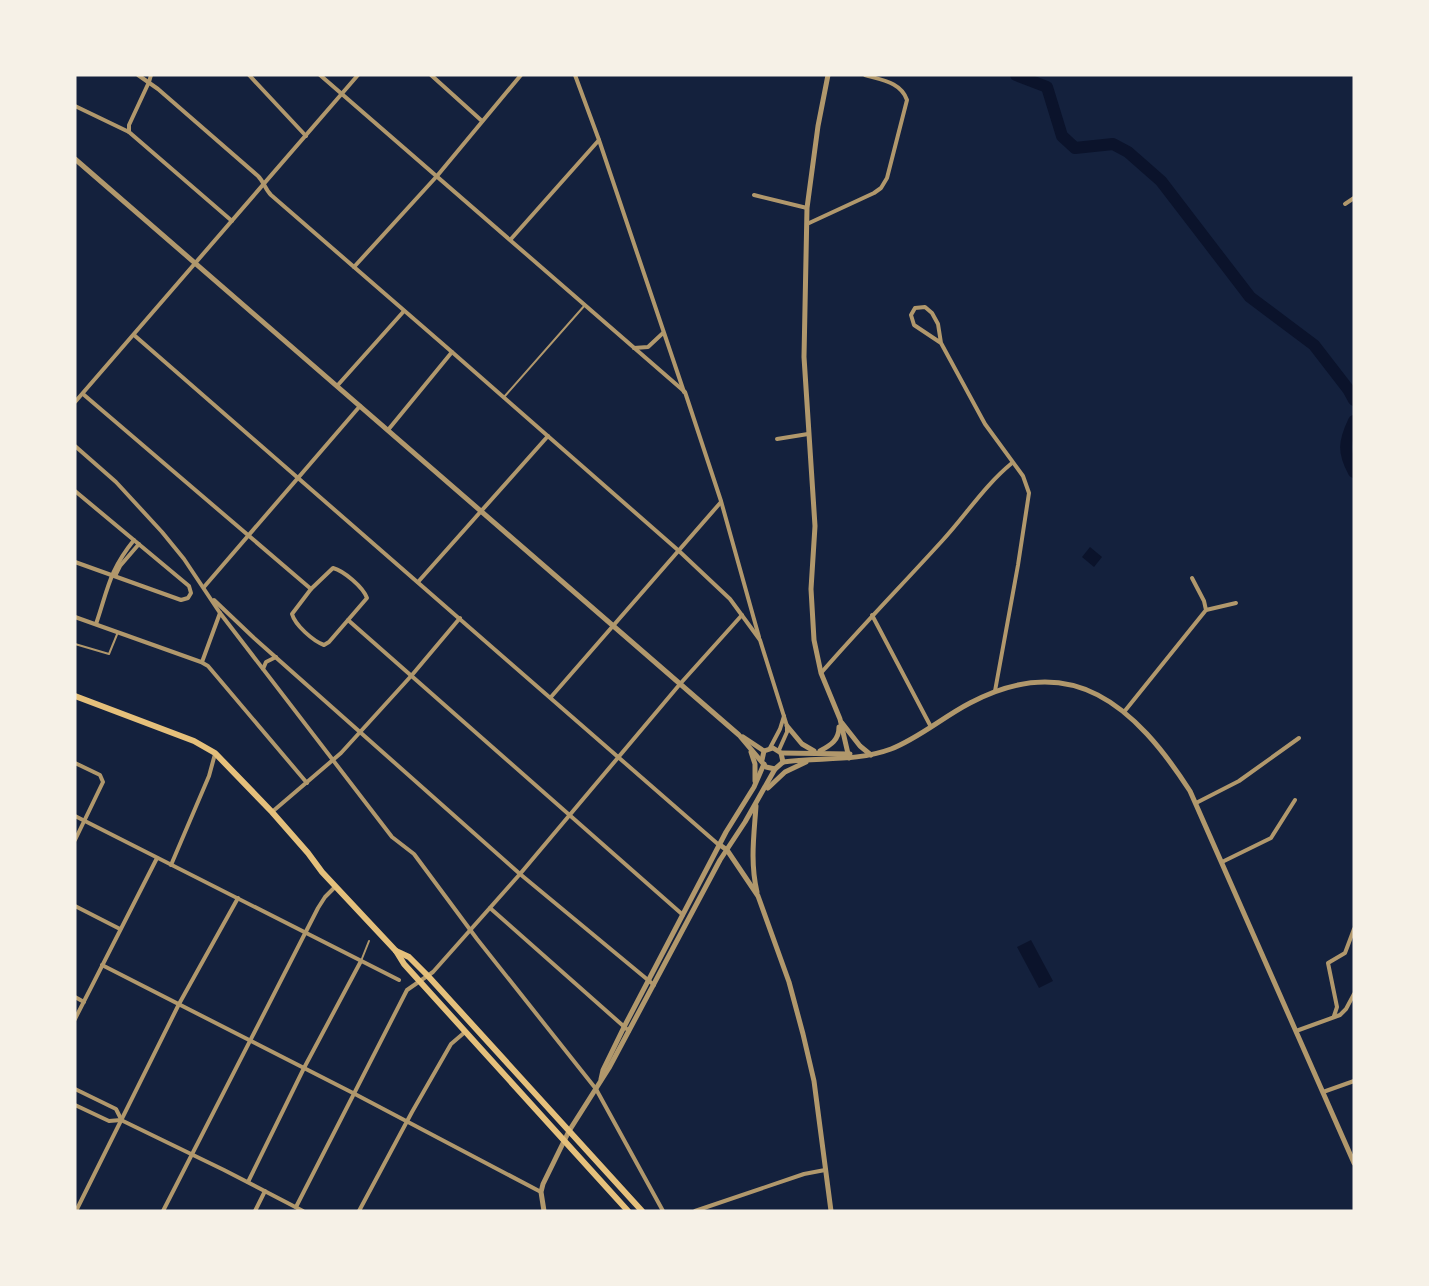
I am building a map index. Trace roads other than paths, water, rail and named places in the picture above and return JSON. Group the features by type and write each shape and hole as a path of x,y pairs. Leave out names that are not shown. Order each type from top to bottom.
{"main road":[{"path":"75,696 194,741 215,753 272,812 335,886 396,951 419,981 628,1211"},
{"path":"396,951 409,957 428,976 642,1211"}],"street":[{"path":"138,75 150,82 265,182 266,189 271,195 679,551 713,582 760,640"},
{"path":"129,132 132,116 150,82 151,75"},
{"path":"249,75 306,136"},
{"path":"320,75 685,392"},
{"path":"75,402 358,75"},
{"path":"431,75 482,121"},
{"path":"354,267 437,176 521,75"},
{"path":"575,75 721,501 787,726 780,751 783,762"},
{"path":"828,75 807,208 804,357 814,526 812,621 821,673 840,719 848,755"},
{"path":"806,224 874,193 885,183 892,167 906,103 904,93 889,82 865,75"},
{"path":"75,106 129,132 232,221"},
{"path":"511,239 599,140"},
{"path":"75,159 739,735 769,769 775,769"},
{"path":"754,195 807,208"},
{"path":"1345,204 1354,198"},
{"path":"941,343 914,325 911,315 915,308 925,307 932,314 938,324 941,343 985,424 1023,476 1029,493 995,691"},
{"path":"337,386 404,311"},
{"path":"632,348 648,347 663,332"},
{"path":"134,335 727,850 758,896"},
{"path":"388,430 452,352"},
{"path":"83,394 311,590"},
{"path":"204,587 360,406"},
{"path":"777,439 808,434"},
{"path":"418,582 548,436"},
{"path":"75,446 116,482 162,532 263,670 396,841 414,854 596,1089 663,1211"},
{"path":"821,673 953,529 980,493 1012,463"},
{"path":"75,491 189,586 191,593 188,598 178,599 75,562"},
{"path":"551,697 721,501"},
{"path":"96,624 121,556 134,540"},
{"path":"113,575 139,544"},
{"path":"335,568 364,591 367,598 327,644 319,643 295,622 292,616 294,610 311,590 331,569 335,568"},
{"path":"1192,578 1206,610"},
{"path":"210,597 520,874 651,983"},
{"path":"1124,712 1206,610 1236,603"},
{"path":"202,662 220,613"},
{"path":"296,1207 408,989 428,976 490,908 680,684 742,615"},
{"path":"872,615 931,727"},
{"path":"75,617 202,662 214,672 307,783"},
{"path":"272,812 333,760 361,732 460,618"},
{"path":"348,620 689,919"},
{"path":"263,670 266,662 276,657"},
{"path":"739,735 767,750 871,755 894,748 970,703 995,691 1020,683 1038,681 1055,682 1097,694 1124,712 1158,744 1196,803 1354,1162"},
{"path":"817,752 834,742 837,737 835,708"},
{"path":"651,983 682,915 754,787 767,750 780,729 784,716"},
{"path":"840,719 860,746 871,755"},
{"path":"787,726 802,744 817,752"},
{"path":"1196,803 1239,781 1299,738"},
{"path":"749,748 755,764 754,787"},
{"path":"171,865 208,776 215,753"},
{"path":"544,1211 541,1192 545,1179 569,1131 596,1089 651,983 775,769 783,762 848,755"},
{"path":"761,796 785,772 810,760"},
{"path":"75,763 100,775 103,782 75,840"},
{"path":"1222,862 1271,838 1294,800"},
{"path":"756,804 752,850 753,875 758,896 783,964 803,1034 816,1093 831,1211"},
{"path":"75,816 399,980"},
{"path":"75,1020 158,858"},
{"path":"164,1211 305,933 325,897 335,886"},
{"path":"76,1211 179,1004 237,898"},
{"path":"75,906 120,929"},
{"path":"490,908 626,1029"},
{"path":"1334,1016 1337,1007 1327,967 1328,963 1345,953 1354,928"},
{"path":"248,1182 304,1068 361,961"},
{"path":"102,965 541,1192"},
{"path":"1296,1031 1340,1015 1354,994"},
{"path":"75,997 84,1002"},
{"path":"359,1211 451,1044 465,1032"},
{"path":"1323,1092 1354,1081"},
{"path":"75,1089 116,1109 122,1120"},
{"path":"75,1105 109,1121 122,1120 303,1211"},
{"path":"695,1211 804,1174 825,1170"},
{"path":"255,1211 265,1191"}],"lane":[{"path":"504,397 585,305"},
{"path":"75,644 109,654 118,632"},
{"path":"361,961 369,941"}],"water":[{"path":"1090,547 1102,557 1094,567 1082,557"},
{"path":"1031,940 1053,981 1039,988 1017,947"}],"waterway":[{"path":"1016,75 1047,87 1062,136 1075,148 1113,144 1128,152 1161,181 1250,297 1314,345 1354,400"},
{"path":"1354,421 1346,447 1354,472"}]}
